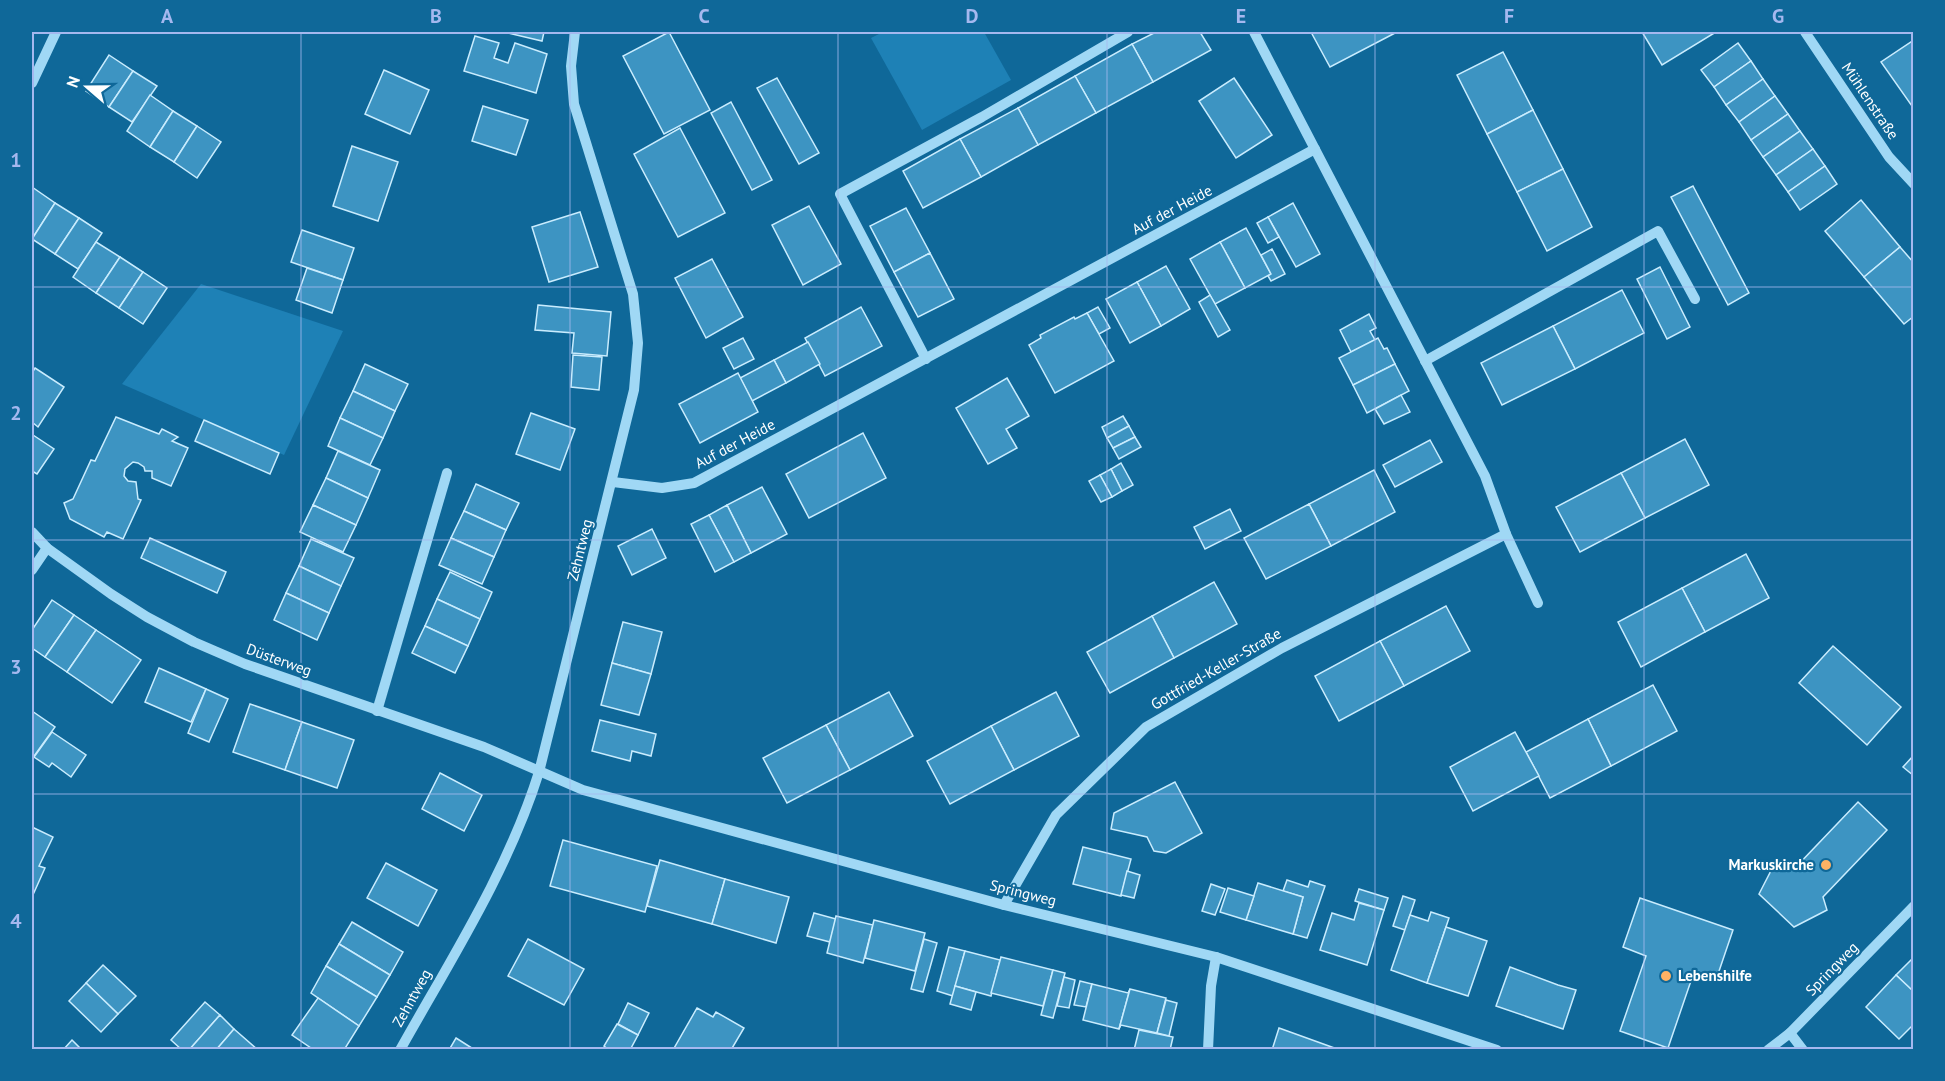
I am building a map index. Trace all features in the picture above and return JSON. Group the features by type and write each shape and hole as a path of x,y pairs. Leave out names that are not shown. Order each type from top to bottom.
{"street":[{"path":"32,84 56,32"},
{"name":"Zehntweg","path":"400,1050 502,867 519,830 539,772 613,482 634,390 638,344 633,294 574,104 571,66 575,32"},
{"path":"926,359 840,194 982,117 1128,32"},
{"path":"1254,32 1485,476 1506,534 1538,603"},
{"name":"Mühlenstraße","path":"1805,32 1889,157 1914,184"},
{"name":"Auf der Heide","path":"613,482 662,488 694,483 1315,149"},
{"path":"1425,361 1658,231 1695,299"},
{"path":"377,711 447,473"},
{"name":"Düsterweg","path":"32,532 47,548 147,617 194,642 245,664 484,747 539,772"},
{"name":"Gottfried-Keller-Straße","path":"1004,905 1056,815 1146,727 1282,648 1506,534"},
{"path":"32,570 47,548"},
{"name":"Springweg","path":"539,772 584,790 1004,905 1216,957 1497,1050"},
{"name":"Springweg","path":"1768,1050 1790,1033 1914,906"},
{"path":"1208,1050 1211,986 1216,957"},
{"path":"1790,1033 1803,1050"}],"shaded area":[{"path":"883,32 984,32 1011,80 922,130 871,38"},
{"path":"201,284 343,331 284,455 122,384"}],"building":[{"path":"504,32 544,32 542,41"},
{"path":"669,32 710,110 664,134 623,56"},
{"path":"1156,32 1200,32 1211,50 1153,82 1132,44"},
{"path":"1311,32 1397,32 1330,67"},
{"path":"1642,32 1716,32 1662,65"},
{"path":"475,36 499,43 494,58 508,63 515,43 547,54 536,93 464,71"},
{"path":"1914,40 1914,109 1881,62"},
{"path":"1738,43 1751,61 1714,87 1701,70"},
{"path":"1132,44 1153,82 1096,113 1075,76"},
{"path":"1503,52 1533,110 1487,134 1457,75"},
{"path":"109,55 133,71 109,107 86,91"},
{"path":"1751,61 1763,79 1726,105 1714,87"},
{"path":"384,70 429,90 410,134 365,114"},
{"path":"133,71 157,86 132,122 109,107"},
{"path":"1075,76 1096,113 1038,145 1018,108"},
{"path":"777,78 819,153 799,164 757,88"},
{"path":"1234,78 1272,135 1236,158 1199,101"},
{"path":"1763,79 1775,96 1739,122 1726,105"},
{"path":"150,95 173,111 150,147 127,131"},
{"path":"1775,96 1788,114 1751,140 1739,122"},
{"path":"731,102 772,180 752,190 711,113"},
{"path":"483,106 528,120 516,155 472,141"},
{"path":"1018,108 1038,145 981,177 960,139"},
{"path":"1533,110 1563,169 1517,192 1487,134"},
{"path":"173,111 197,126 174,162 150,147"},
{"path":"1788,114 1800,131 1763,157 1751,140"},
{"path":"197,126 221,142 197,178 174,162"},
{"path":"680,128 725,213 678,237 634,154"},
{"path":"1800,131 1813,149 1776,175 1763,157"},
{"path":"960,139 981,177 923,208 903,171"},
{"path":"352,146 398,162 378,221 333,206"},
{"path":"1813,149 1825,166 1788,192 1776,175"},
{"path":"1825,166 1837,184 1800,210 1788,192"},
{"path":"1563,169 1592,227 1547,251 1517,192"},
{"path":"1693,186 1749,293 1728,305 1671,197"},
{"path":"32,187 55,203 32,239"},
{"path":"1861,200 1900,247 1864,277 1825,231"},
{"path":"55,203 79,218 55,254 32,239"},
{"path":"1293,203 1320,254 1296,267 1268,217"},
{"path":"809,206 841,264 803,285 772,225"},
{"path":"906,208 930,253 894,272 870,226"},
{"path":"580,212 598,267 549,282 532,227"},
{"path":"1268,217 1279,237 1268,243 1257,223"},
{"path":"79,218 102,233 78,269 55,254"},
{"path":"1246,228 1271,274 1245,288 1220,242"},
{"path":"302,230 354,248 343,280 291,262"},
{"path":"96,242 120,257 96,293 73,277"},
{"path":"1220,242 1245,288 1215,304 1190,259"},
{"path":"1900,247 1914,263 1914,316 1904,324 1864,277"},
{"path":"1272,249 1285,274 1271,281 1268,276 1271,274 1261,255"},
{"path":"930,253 954,299 918,317 894,272"},
{"path":"120,257 143,272 119,308 96,293"},
{"path":"712,259 743,317 706,338 675,278"},
{"path":"1166,266 1190,309 1161,326 1137,282"},
{"path":"1660,267 1690,327 1667,339 1637,279"},
{"path":"307,268 343,280 332,313 296,300"},
{"path":"143,272 167,288 143,324 119,308"},
{"path":"1137,282 1161,326 1130,343 1106,299"},
{"path":"1622,290 1644,333 1575,369 1553,326"},
{"path":"1210,295 1230,330 1218,337 1199,302"},
{"path":"538,305 611,312 607,356 572,353 574,333 535,330"},
{"path":"861,307 882,346 825,376 805,338"},
{"path":"1098,307 1110,328 1099,334 1087,313"},
{"path":"1087,313 1114,361 1055,393 1029,345 1041,338 1040,335 1074,317 1075,319"},
{"path":"1369,314 1376,328 1370,331 1375,340 1351,352 1340,330"},
{"path":"1553,326 1575,369 1502,405 1481,363"},
{"path":"743,338 754,359 734,369 723,348"},
{"path":"1378,338 1384,349 1387,348 1395,364 1353,385 1339,358"},
{"path":"808,342 820,364 786,383 774,360"},
{"path":"573,355 602,357 599,390 571,387"},
{"path":"774,360 786,383 752,401 740,378"},
{"path":"365,364 408,384 395,411 353,391"},
{"path":"1395,364 1409,391 1367,413 1353,385"},
{"path":"35,368 64,387 38,427 32,422 32,373"},
{"path":"738,373 758,412 700,443 679,404"},
{"path":"1007,378 1029,416 1006,429 1017,448 988,464 956,408"},
{"path":"353,391 395,411 383,438 340,418"},
{"path":"1401,395 1410,412 1384,424 1375,409"},
{"path":"531,413 575,429 560,470 516,454"},
{"path":"1123,416 1129,426 1107,438 1102,427"},
{"path":"116,417 159,434 162,429 178,437 172,441 188,448 171,486 152,478 152,471 145,471 144,467 138,463 133,462 125,469 124,476 128,481 136,482 138,499 141,500 123,539 107,532 104,537 70,519 64,503 73,499 91,460 95,461"},
{"path":"340,418 383,438 370,465 328,446"},
{"path":"204,420 279,453 270,474 195,441"},
{"path":"1129,426 1135,437 1113,448 1107,438"},
{"path":"863,433 886,478 809,518 786,474"},
{"path":"33,435 54,449 37,474 32,471"},
{"path":"1135,437 1141,447 1119,459 1113,448"},
{"path":"1685,439 1709,485 1645,518 1621,473"},
{"path":"1430,440 1442,462 1395,487 1383,465"},
{"path":"338,451 380,470 368,498 326,478"},
{"path":"1121,463 1133,485 1122,491 1111,469"},
{"path":"1111,469 1122,491 1112,497 1100,475"},
{"path":"1374,470 1395,512 1331,546 1309,504"},
{"path":"1621,473 1645,518 1580,552 1556,507"},
{"path":"1100,475 1112,497 1101,502 1089,481"},
{"path":"326,478 368,498 356,525 313,505"},
{"path":"476,484 519,503 506,530 464,511"},
{"path":"762,487 787,534 751,553 727,505"},
{"path":"1309,504 1331,546 1266,579 1244,538"},
{"path":"313,505 356,525 343,552 300,532"},
{"path":"727,505 751,553 734,562 709,515"},
{"path":"1230,509 1241,531 1205,549 1194,527"},
{"path":"464,511 506,530 494,557 451,538"},
{"path":"709,515 734,562 715,572 691,524"},
{"path":"652,529 666,558 632,575 618,546"},
{"path":"150,538 226,572 217,593 141,558"},
{"path":"451,538 494,557 482,584 439,565"},
{"path":"311,539 354,558 341,586 299,566"},
{"path":"1746,554 1769,598 1705,632 1682,588"},
{"path":"299,566 341,586 329,613 286,593"},
{"path":"450,572 492,592 480,619 437,599"},
{"path":"1214,582 1237,624 1174,658 1152,616"},
{"path":"1682,588 1705,632 1641,667 1618,622"},
{"path":"286,593 329,613 317,640 274,620"},
{"path":"437,599 480,619 468,646 425,626"},
{"path":"52,600 74,615 45,657 32,648 32,630"},
{"path":"1446,606 1470,651 1404,686 1380,641"},
{"path":"74,615 96,630 67,672 45,657"},
{"path":"1152,616 1174,658 1110,693 1087,652"},
{"path":"623,622 662,632 651,674 612,663"},
{"path":"425,626 468,646 455,673 412,653"},
{"path":"96,630 141,660 112,703 67,672"},
{"path":"1380,641 1404,686 1339,721 1315,676"},
{"path":"1833,646 1901,707 1867,745 1799,683"},
{"path":"612,663 651,674 639,715 601,705"},
{"path":"159,668 206,689 191,722 145,702"},
{"path":"1653,685 1677,731 1611,766 1588,719"},
{"path":"206,689 228,699 209,742 188,733"},
{"path":"889,692 913,736 850,770 826,725"},
{"path":"1056,692 1079,736 1014,770 991,726"},
{"path":"250,704 302,722 285,770 233,752"},
{"path":"32,711 55,727 32,759"},
{"path":"1588,719 1611,766 1550,798 1526,752"},
{"path":"600,720 656,734 651,756 632,751 630,761 592,751"},
{"path":"302,722 354,740 337,788 285,770"},
{"path":"826,725 850,770 787,803 763,758"},
{"path":"991,726 1014,770 950,804 927,761"},
{"path":"52,732 86,755 71,777 52,763 49,767 34,757"},
{"path":"1515,732 1539,776 1473,811 1450,767"},
{"path":"1914,755 1914,776 1903,767"},
{"path":"440,773 482,795 464,831 422,809"},
{"path":"1175,782 1202,833 1166,853 1154,851 1147,837 1111,829 1114,813"},
{"name":"Markuskirche","path":"1858,802 1887,830 1823,897 1827,910 1794,927 1759,894 1776,861 1794,869"},
{"path":"32,827 53,837 39,866 45,868 32,897"},
{"path":"563,840 657,866 645,912 550,886"},
{"path":"1083,847 1131,859 1121,896 1073,884"},
{"path":"660,860 725,879 712,924 647,906"},
{"path":"386,863 437,890 418,926 367,898"},
{"path":"1127,871 1140,875 1134,898 1121,895"},
{"path":"725,879 789,897 776,943 712,924"},
{"path":"1287,880 1308,887 1310,881 1325,886 1307,938 1293,934 1303,897 1283,891"},
{"path":"1258,883 1303,897 1293,934 1246,920"},
{"path":"1211,884 1225,889 1215,915 1202,911"},
{"path":"1228,888 1254,896 1246,920 1220,912"},
{"path":"1359,889 1388,898 1384,910 1355,901"},
{"path":"1403,896 1415,900 1405,930 1393,926"},
{"name":"Lebenshilfe","path":"1640,898 1733,930 1716,980 1694,972 1668,1048 1620,1031 1646,956 1623,947"},
{"path":"1359,903 1384,910 1367,965 1320,950 1332,913 1354,920"},
{"path":"1431,912 1449,918 1427,983 1391,970 1410,915 1428,921"},
{"path":"814,913 836,919 830,942 807,936"},
{"path":"836,916 873,925 863,963 827,953"},
{"path":"874,920 925,933 915,971 865,958"},
{"path":"352,922 403,952 390,975 339,944"},
{"path":"1446,927 1487,941 1468,996 1427,983"},
{"path":"528,939 584,969 564,1005 508,976"},
{"path":"924,939 937,943 923,992 911,989"},
{"path":"339,944 390,975 377,997 326,966"},
{"path":"949,947 965,951 953,996 937,991"},
{"path":"965,951 1000,960 991,996 955,986"},
{"path":"1001,957 1053,970 1043,1006 991,993"},
{"path":"1914,957 1914,992 1896,975"},
{"path":"103,965 136,996 118,1014 86,983"},
{"path":"326,966 377,997 359,1026 311,993"},
{"path":"1510,967 1576,990 1563,1029 1496,1006"},
{"path":"1053,970 1065,973 1053,1018 1041,1015"},
{"path":"1896,975 1914,992 1914,1024 1899,1039 1866,1007"},
{"path":"1064,977 1075,980 1069,1008 1057,1006"},
{"path":"1080,981 1092,984 1086,1007 1074,1005"},
{"path":"86,983 118,1014 101,1032 69,1001"},
{"path":"1092,984 1128,993 1130,989 1119,1029 1083,1020"},
{"path":"955,986 976,992 971,1010 950,1004"},
{"path":"1130,989 1166,998 1157,1033 1121,1025 1119,1029"},
{"path":"318,998 359,1026 344,1050 314,1050 292,1035"},
{"path":"1166,1000 1177,1003 1169,1036 1157,1033"},
{"path":"205,1002 220,1015 189,1050 182,1050 171,1040"},
{"path":"628,1003 649,1013 638,1035 618,1024"},
{"path":"697,1008 713,1017 716,1012 744,1028 731,1050 673,1050"},
{"path":"220,1015 234,1029 216,1050 189,1050"},
{"path":"617,1024 638,1035 630,1050 609,1050 604,1046"},
{"path":"1279,1028 1340,1050 1272,1050"},
{"path":"234,1029 258,1050 216,1050"},
{"path":"1139,1030 1173,1037 1170,1050 1134,1050"},
{"path":"456,1038 475,1050 449,1050"},
{"path":"72,1040 82,1050 63,1050"}],"place":[{"name":"Markuskirche","path":"1826,865"},
{"name":"Lebenshilfe","path":"1666,976"}]}
